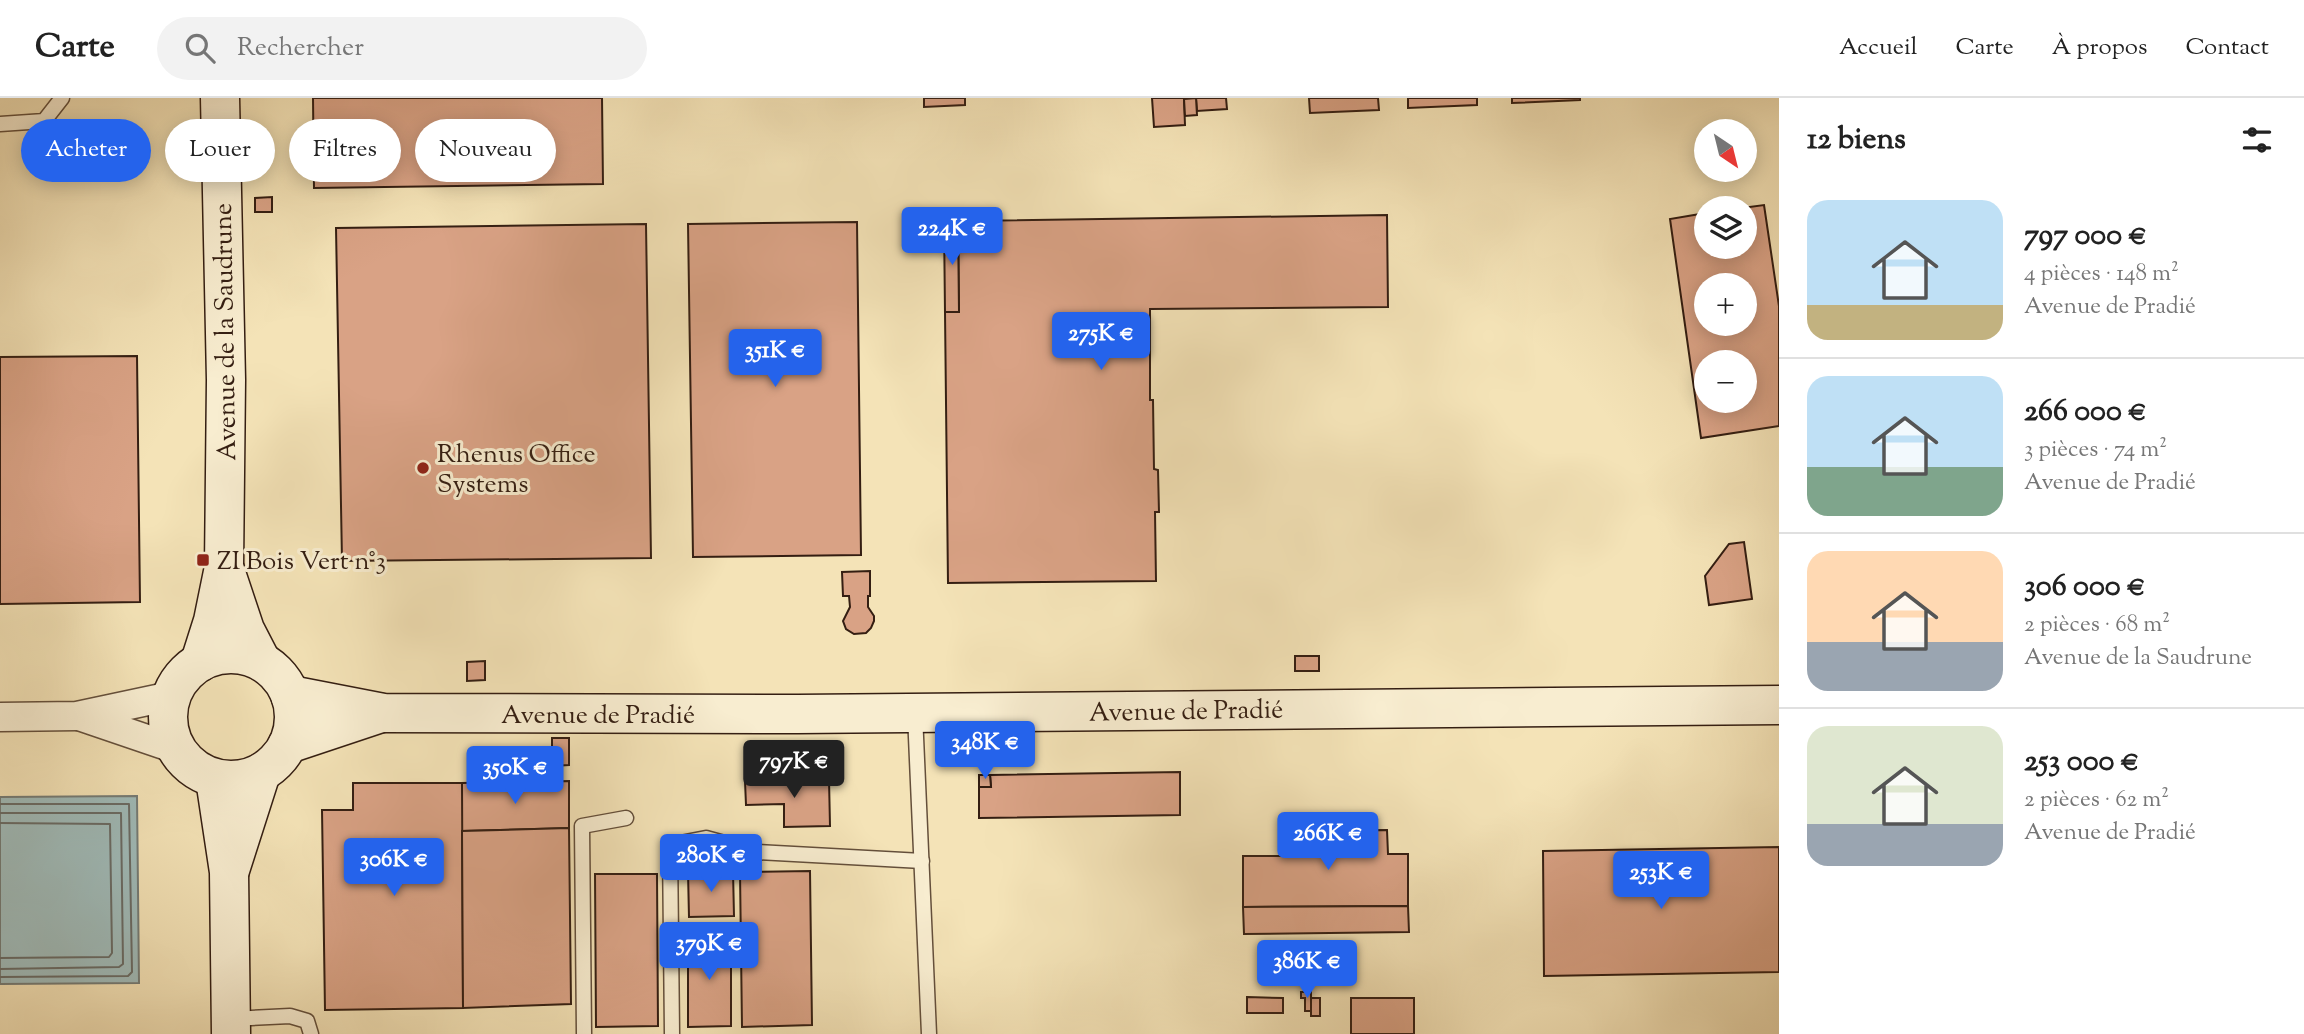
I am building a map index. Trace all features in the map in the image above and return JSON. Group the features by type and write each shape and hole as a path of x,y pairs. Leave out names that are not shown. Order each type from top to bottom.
{"street":[{"name":"Avenue de la Saudrune","path":"200,662 213,621 224,567 226,380 220,98"},
{"name":"Avenue de la Saudrune","path":"224,567 245,630 261,661"},
{"path":"220,654 241,654 261,661 284,682 290,695 294,712 288,744 277,761 261,773 246,779 215,779 199,772 186,762 176,749 169,732 167,714 171,695 188,670 220,654"},
{"path":"0,717 77,716 171,695"},
{"name":"Avenue de Pradié","path":"290,695 383,713 915,713 1779,705"},
{"name":"Avenue de Pradié","path":"288,744 383,713"},
{"path":"77,716 176,749"},
{"path":"229,872 261,773"},
{"path":"215,779 229,872 231,1027"}],"lane":[{"path":"0,124 44,121 62,98"},
{"path":"915,713 929,1034"},
{"path":"584,1034 582,826 626,818"},
{"path":"672,1034 670,845 706,838 757,852 922,861"},
{"path":"231,1027 290,1016 307,1021 311,1034"}],"water":[{"path":"137,796 139,983 0,984 0,797"}],"building":[{"path":"313,98 602,98 603,184 314,188 314,182 401,182 401,119 313,119"},
{"path":"924,98 965,98 965,105 924,107"},
{"path":"1152,98 1196,98 1184,99 1185,125 1154,127"},
{"path":"1196,98 1226,98 1227,109 1197,111"},
{"path":"1196,98 1197,115 1185,116 1184,99"},
{"path":"1309,98 1378,98 1379,110 1310,113"},
{"path":"1408,98 1477,98 1477,105 1408,108"},
{"path":"1512,98 1580,98 1580,100 1512,103"},
{"path":"272,197 272,212 255,212 255,198"},
{"path":"1764,205 1779,306 1779,426 1701,438 1697,413 1757,413 1757,350 1694,350 1694,389 1670,219 1694,215 1694,259 1757,259 1757,206"},
{"path":"1387,215 1388,307 1150,309 1150,400 1153,400 1154,469 1158,470 1159,512 1155,512 1156,581 948,583 945,312 959,312 958,221"},
{"path":"944,221 958,221 959,312 945,312"},
{"path":"857,222 861,555 693,557 688,224"},
{"path":"646,224 651,558 342,561 336,228"},
{"path":"137,356 140,602 0,604 0,357"},
{"path":"1744,542 1752,599 1709,605 1705,576 1729,544"},
{"path":"870,571 868,607 874,621 866,633 854,634 846,629 843,621 850,607 849,596 843,596 842,572"},
{"path":"1295,656 1319,656 1319,671 1295,671"},
{"path":"485,661 485,680 467,681 467,662"},
{"path":"552,738 569,738 569,765 552,766"},
{"path":"1180,772 1180,815 979,818 979,787 991,787 990,775"},
{"path":"979,775 990,775 991,787 979,787"},
{"path":"829,779 830,826 784,827 784,804 746,805 745,781"},
{"path":"569,781 569,828 462,831 462,783"},
{"path":"353,783 462,783 463,1008 325,1010 322,810 353,810"},
{"path":"569,828 571,1004 463,1008 462,831"},
{"path":"1387,830 1388,854 1408,854 1408,906 1243,907 1243,856 1283,856 1282,831"},
{"path":"1779,847 1779,972 1544,976 1543,851"},
{"path":"733,871 734,916 689,917 688,872"},
{"path":"810,871 812,1025 742,1027 740,872"},
{"path":"595,874 657,874 658,1026 596,1027"},
{"path":"1408,906 1409,932 1244,934 1243,907"},
{"path":"731,938 731,1026 688,1027 688,939"},
{"path":"1301,992 1311,992 1311,1011 1305,1011 1305,998 1301,998"},
{"path":"1247,997 1283,998 1283,1013 1247,1013"},
{"path":"1311,998 1320,998 1320,1016 1311,1016"},
{"path":"1351,998 1414,998 1414,1034 1351,1034"}],"place":[{"name":"Rhenus Office Systems","path":"423,468"},
{"name":"ZI Bois Vert n°3","path":"203,560"}]}
